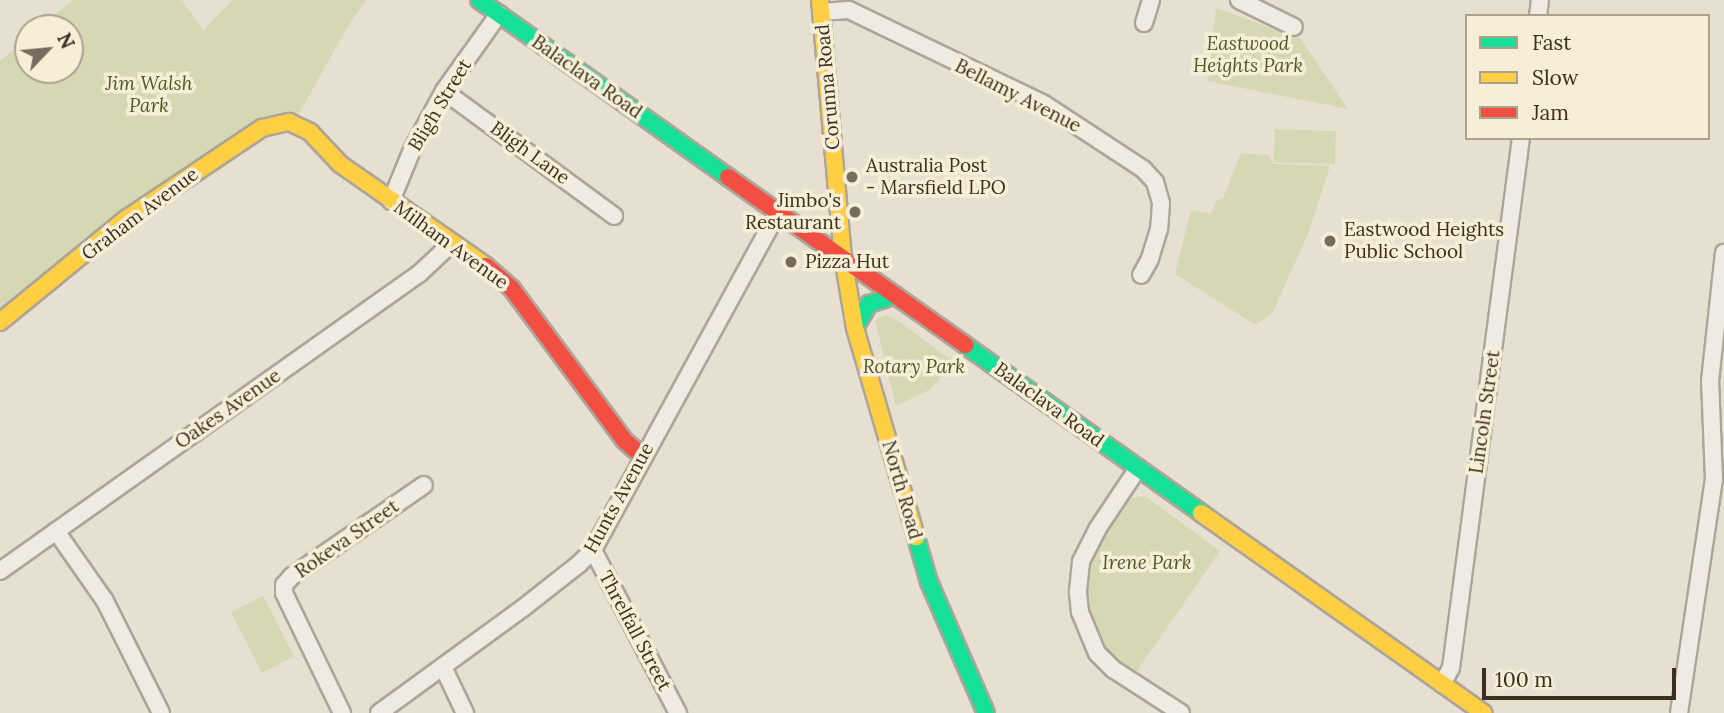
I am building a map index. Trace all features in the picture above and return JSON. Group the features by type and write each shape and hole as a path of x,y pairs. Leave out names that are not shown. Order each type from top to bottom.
{"street":[{"name":"Balaclava Road","path":"479,0 1483,713"},
{"path":"1144,23 1151,0"},
{"path":"1239,0 1294,27"},
{"name":"Corunna Road","path":"820,6 844,258"},
{"name":"Bellamy Avenue","path":"820,6 849,10 1044,104 1143,169 1155,182 1161,203 1159,229 1150,259 1141,275"},
{"name":"Bligh Street","path":"391,201 412,150 444,91 499,14"},
{"name":"Bligh Lane","path":"444,91 614,216"},
{"name":"Milham Avenue","path":"289,122 310,132 340,163 512,289 625,441 642,456"},
{"name":"Graham Avenue","path":"0,323 126,219 261,128 289,122"},
{"name":"Lincoln Street","path":"1442,684 1451,668 1521,140"},
{"name":"Hunts Avenue","path":"379,713 570,571 593,550 642,456 778,212"},
{"name":"Oakes Avenue","path":"0,571 420,273 452,243"},
{"path":"1679,713 1719,481 1710,381 1724,253"},
{"name":"North Road","path":"844,258 855,328 929,582 986,713"},
{"path":"855,328 860,313 869,304 896,296"},
{"path":"1138,468 1098,528 1081,562 1078,593 1080,612 1097,653 1114,669 1181,713"},
{"name":"Rokeva Street","path":"342,713 284,593 284,585 292,576 424,485"},
{"path":"56,531 105,601 161,713"},
{"name":"Threlfall Street","path":"593,550 678,713"},
{"path":"443,667 465,713"}],"green space":[{"name":"Jim Walsh Park","path":"73,0 182,0 203,30 233,0 366,0 347,28 297,117 0,308 0,61 14,50 14,84 84,84 84,14 56,14"},
{"name":"Eastwood Heights Park","path":"1216,8 1301,39 1348,109 1207,81"},
{"path":"1275,129 1336,131 1335,164 1274,162"},
{"path":"1241,153 1269,155 1273,164 1330,166 1309,231 1273,312 1256,325 1175,274 1191,210 1211,214 1216,201 1223,198"},
{"name":"Rotary Park","path":"886,315 900,322 955,363 929,390 896,406 875,320"},
{"name":"Irene Park","path":"1145,496 1220,551 1135,674 1110,656 1097,639 1086,595 1088,570 1100,539 1131,498"},
{"path":"263,596 294,657 262,673 231,612"}],"traffic: fast":[{"path":"479,0 728,177"},
{"path":"855,328 869,304 896,295"},
{"path":"965,345 1201,513"},
{"path":"916,537 929,582 986,713"}],"traffic: slow":[{"path":"820,0 843,258 855,328 916,537"},
{"path":"0,322 126,219 262,128 289,122 310,132 340,164 486,266"},
{"path":"1201,513 1483,713"}],"traffic: jam":[{"path":"728,177 965,345"},
{"path":"486,266 512,289 625,441 642,456"}],"place":[{"name":"Australia Post - Marsfield LPO","path":"852,177"},
{"name":"Jimbo's Restaurant","path":"855,212"},
{"name":"Eastwood Heights Public School","path":"1330,241"},
{"name":"Pizza Hut","path":"791,262"}]}
